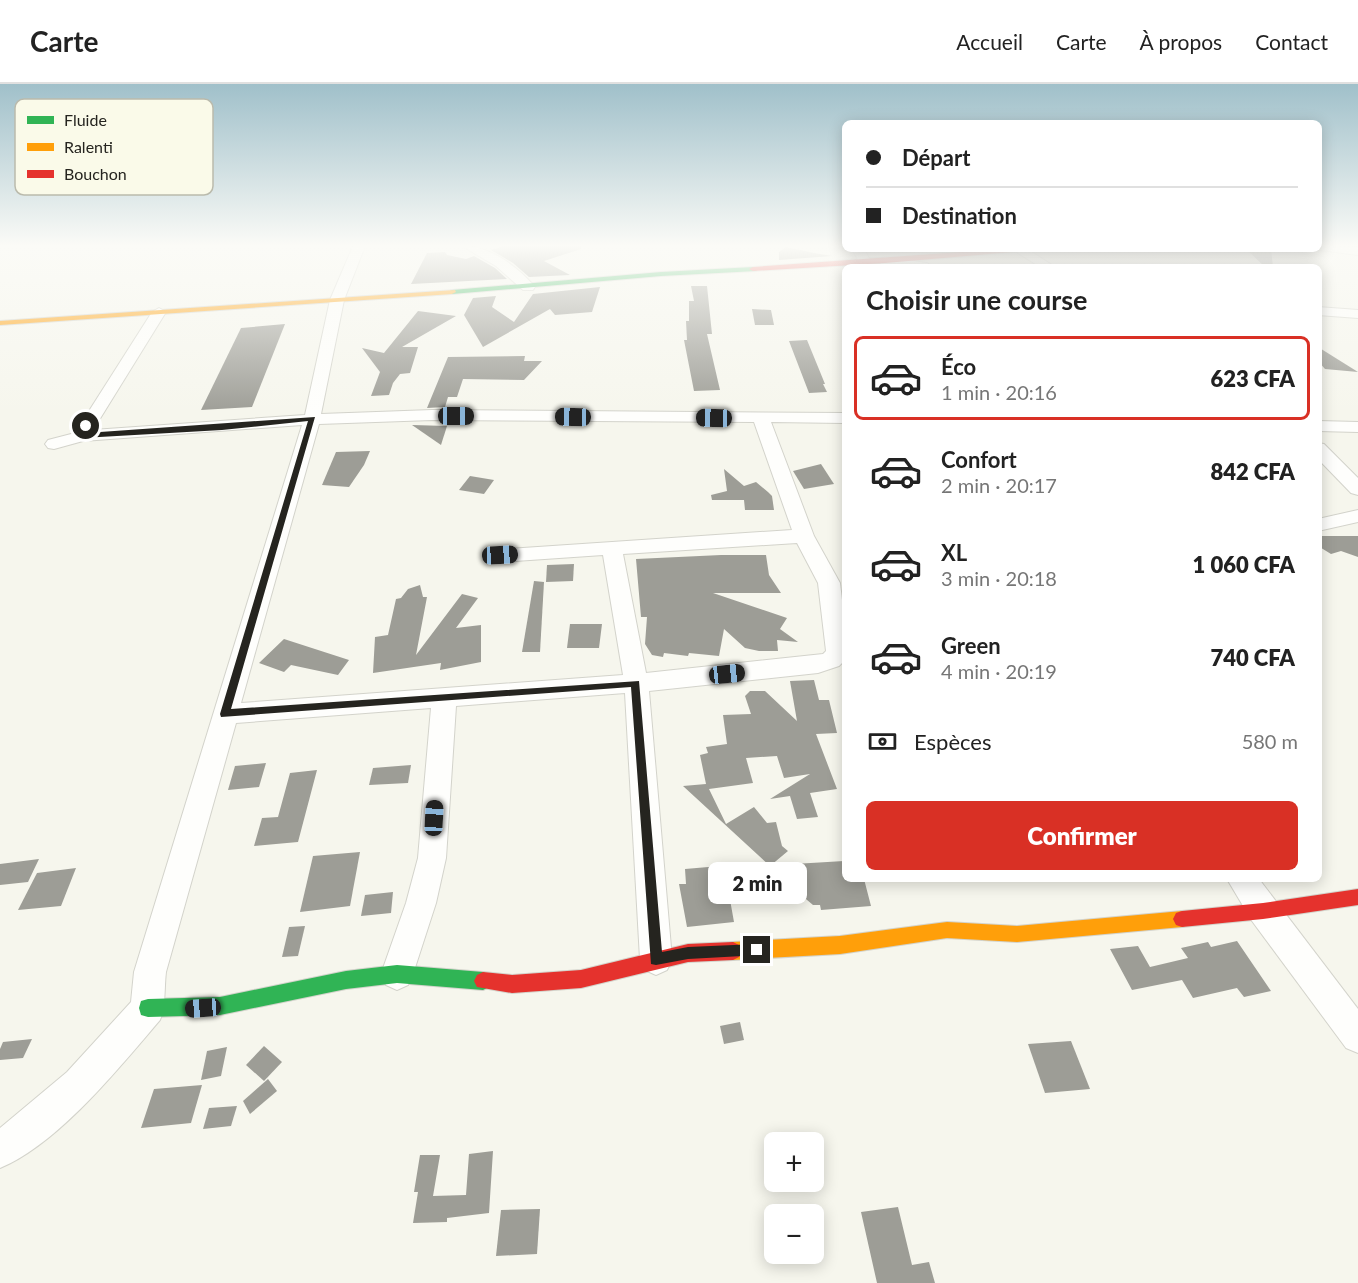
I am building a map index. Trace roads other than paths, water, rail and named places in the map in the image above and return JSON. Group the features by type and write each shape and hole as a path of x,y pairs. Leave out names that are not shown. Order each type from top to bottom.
{"main road":[{"path":"0,323 309,302"},
{"path":"148,1008 220,1006 346,980 397,974 512,984 581,979 688,953 840,945 947,930 1017,934 1263,911 1358,897"}],"street":[{"path":"0,1150 31,1127 88,1076 148,1008 147,992 150,972 312,419 338,302"},
{"path":"1322,311 1358,314"},
{"path":"82,436 86,426 159,312"},
{"path":"54,444 82,436 231,427 312,419 432,415 842,418"},
{"path":"225,714 636,683 818,664 831,660 838,653 837,582 804,536 761,419"},
{"path":"1322,426 1358,427"},
{"path":"1322,452 1358,489"},
{"path":"1322,524 1358,516"},
{"path":"500,555 804,536"},
{"path":"612,549 636,683 656,959"},
{"path":"397,974 421,903 432,858 444,699"},
{"path":"1244,882 1263,911 1358,1035"}]}
